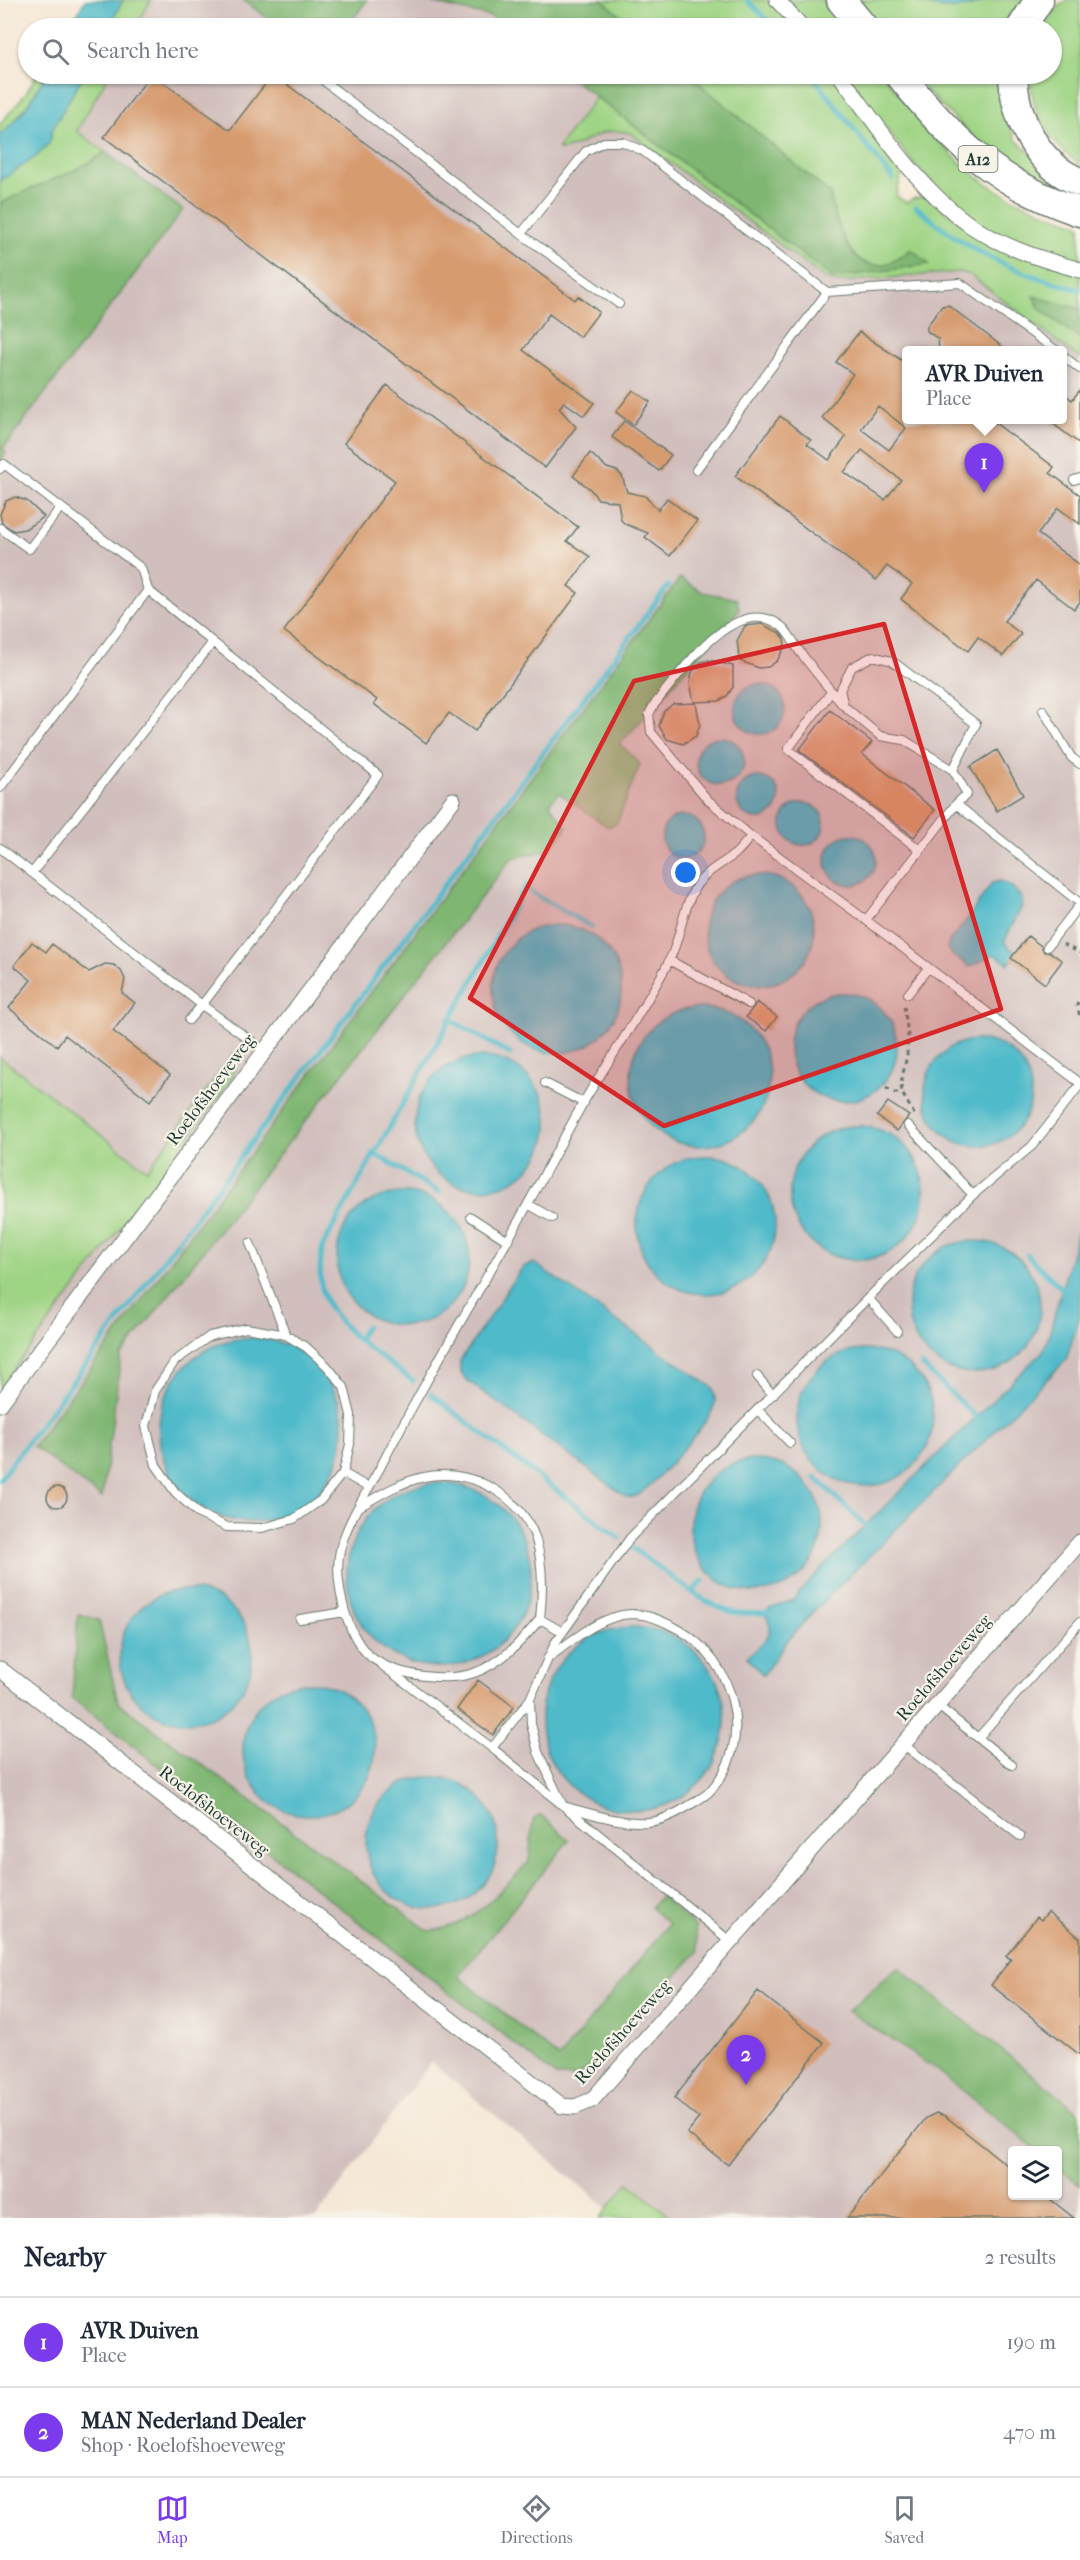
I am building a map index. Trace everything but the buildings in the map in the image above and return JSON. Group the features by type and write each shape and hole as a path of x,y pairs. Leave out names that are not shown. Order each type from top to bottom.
{"highway":[{"path":"841,0 856,18"},
{"path":"1028,18 1040,0"},
{"name":"A12","path":"908,84 952,136 981,162 1022,188 1048,201 1080,212"},
{"path":"1014,84 1016,104 1024,127 1037,147 1055,167 1080,182"}],"street":[{"path":"777,0 794,18"},
{"path":"847,84 921,181 970,225 1017,250 1080,270"},
{"name":"Roelofshoeveweg","path":"0,1404 453,800"},
{"name":"Roelofshoeveweg","path":"0,1669 562,2106 575,2107 592,2100 1079,1545"}],"lane":[{"path":"328,84 521,234 619,304"},
{"path":"521,234 586,151 604,142 623,142 643,151 827,292 960,283 1049,346"},
{"path":"696,470 827,292"},
{"path":"1067,359 1080,369"},
{"path":"0,469 4,464 141,568 148,590 378,775 189,1020"},
{"path":"0,528 29,549 61,507"},
{"path":"0,788 148,590"},
{"path":"492,1748 530,1699 563,1632 630,1538 973,1195 1032,1146 1080,1084 866,920 751,836 708,800 664,750 651,732 649,714 707,643 725,629 743,620 764,617 782,627 844,706 880,736 904,740 953,770 967,794 956,804 866,920"},
{"path":"32,873 213,642"},
{"path":"844,706 840,690 852,666 873,656 892,661 976,724 953,770"},
{"path":"831,692 788,749 920,850"},
{"path":"1043,710 1071,757 1080,764"},
{"path":"956,804 1080,903 1047,947"},
{"path":"730,1941 492,1748 374,1659 353,1636 345,1612 339,1579 340,1550 359,1507 426,1379 669,960 687,906 697,885 710,870 737,852 751,836"},
{"path":"0,848 265,1052"},
{"path":"669,960 749,1004"},
{"path":"908,994 928,968"},
{"path":"545,1083 584,1103"},
{"path":"908,1125 973,1195"},
{"path":"528,1204 552,1218"},
{"path":"471,1217 508,1241"},
{"path":"250,1243 286,1335"},
{"path":"868,1298 897,1331"},
{"path":"246,1328 286,1335 306,1347 327,1366 344,1387 351,1415 350,1444 343,1473 321,1500 294,1519 262,1528 227,1527 199,1514 175,1492 156,1465 146,1426 155,1391 174,1361 210,1336 246,1328"},
{"path":"757,1376 773,1395"},
{"path":"758,1410 790,1443"},
{"path":"343,1473 369,1488"},
{"path":"359,1507 388,1490 424,1477 457,1475 486,1484 517,1506 535,1536 542,1576 540,1619 525,1637 502,1658 474,1673 442,1678 402,1671 374,1659"},
{"path":"300,1619 345,1612"},
{"path":"530,1699 531,1724 537,1752 563,1806 610,1818 649,1822 680,1812 708,1793 726,1768 734,1742 736,1713 728,1682 712,1655 691,1636 659,1619 630,1614 596,1624 548,1659"},
{"path":"540,1619 563,1632"},
{"path":"978,1738 1080,1622"},
{"path":"937,1705 1012,1765"},
{"path":"903,1744 1020,1836"}],"path":[{"path":"1055,937 1069,949 1080,953"},
{"path":"908,994 904,1014 908,1035 907,1055 901,1083 902,1093 915,1112 923,1142"},
{"path":"1078,1002 1080,1016"},
{"path":"886,1088 895,1093 902,1093"}],"highlighted area":[{"path":"884,624 1001,1009 664,1126 470,998 634,681"}],"shaded area":[{"path":"105,0 627,0 649,18 95,18"},
{"path":"58,84 727,84 898,226 1069,307 1080,309 1080,2218 619,2218 431,2062 316,2218 0,2218 0,152"}],"green space":[{"path":"123,0 151,0 141,18 113,18"},
{"path":"243,0 367,0 354,18 267,18"},
{"path":"420,0 602,0 624,18 493,18"},
{"path":"602,0 772,0 789,18 624,18"},
{"path":"783,0 823,0 838,18 800,18"},
{"path":"851,0 1025,0 1014,18 866,18"},
{"path":"1066,0 1080,0 1080,165 1059,147 1044,126 1031,88 1031,84 1062,84 1062,18 1050,18"},
{"path":"31,84 40,84 26,106 0,135 0,124"},
{"path":"78,84 103,84 77,131 105,152 67,174 0,204 0,181 37,156 50,142 52,130"},
{"path":"579,84 700,84 830,194 839,227 854,255 865,263 878,265 893,261 911,249 929,264 833,278"},
{"path":"700,84 841,84 902,165 896,196 907,203 912,199 926,196 957,220 1080,275 1080,309 1034,297 1040,309 1080,339 1080,359 1067,349 1067,346 1063,346 970,275 960,272 838,282 826,279 630,133 610,132 571,148 561,150 558,148 596,97 833,278 928,264 911,249 893,261 878,265 865,263 854,254 846,242 839,227 830,194"},
{"path":"852,84 891,84 938,140 976,176 1026,205 1080,225 1080,266 1012,244 965,215 916,167"},
{"path":"919,84 1000,84 1006,118 1017,141 1080,195 1080,204 1010,173"},
{"path":"105,152 183,210 3,449 6,453 0,461 0,204 67,174"},
{"path":"1033,296 1080,309 1080,339 1040,309"},
{"path":"680,578 702,592 737,599 739,610 620,744 640,764 617,823 608,827 559,793 549,804 567,827 549,850 512,858 121,1356 102,1498 33,1446"},
{"path":"233,1055 235,1070 225,1089 0,1388 0,1057 147,1170"},
{"path":"78,1614 99,1620 118,1703 429,1931 445,1928 473,1915 496,1896 529,1862 533,1820 541,1815 569,1840 458,1976 559,2058 669,1924 651,1908 661,1896 695,1926 698,1952 589,2069 574,2077 557,2077 72,1698"},
{"path":"898,1967 1080,2113 1080,2185 1062,2170 1062,2146 1032,2146 941,2073 848,2011"},
{"path":"628,2183 673,2218 600,2218"}],"water":[{"path":"85,0 123,0 113,18 75,18"},
{"path":"913,0 986,0 959,8 940,8"},
{"path":"41,84 78,84 52,130 50,142 37,156 0,181 0,135 14,122"},
{"path":"760,684 778,691 785,709 778,727 760,734 742,727 735,709 742,691"},
{"path":"720,737 737,744 744,761 737,778 720,785 703,778 696,761 703,744"},
{"path":"758,777 773,783 779,798 773,813 758,819 743,813 737,798 743,783"},
{"path":"803,803 811,804 818,809 823,816 823,832 818,839 811,844 803,845 795,844 788,839 783,832 782,824 783,816 788,809 795,804"},
{"path":"683,816 698,822 704,837 698,852 683,858 668,852 662,837 668,822"},
{"path":"846,835 856,835 869,842 876,855 876,865 869,878 856,885 846,885 837,881 830,874 826,865 826,855 830,846 837,839"},
{"path":"759,875 780,880 798,891 809,909 814,930 809,951 798,969 780,980 759,985 738,980 720,969 709,951 704,930 709,909 720,891 738,880"},
{"path":"1001,881 1012,887 1022,898 1022,906 1004,942 1017,954 1009,964 994,954 970,967 952,955 948,948 949,941 967,920 992,883"},
{"path":"557,925 582,930 602,944 616,964 621,989 616,1014 602,1034 582,1048 557,1053 532,1048 512,1034 498,1014 493,989 498,964 512,944 532,930"},
{"path":"843,993 864,997 881,1009 893,1026 897,1047 893,1068 881,1085 864,1097 843,1101 822,1097 805,1085 793,1068 789,1047 793,1026 805,1009 822,997"},
{"path":"700,1008 726,1013 749,1028 764,1051 769,1077 764,1103 749,1126 726,1141 700,1146 674,1141 651,1126 636,1103 631,1077 636,1051 651,1028 674,1013"},
{"path":"978,1040 998,1044 1015,1056 1027,1073 1031,1093 1027,1113 1015,1130 998,1142 978,1146 958,1142 941,1130 929,1113 925,1093 929,1073 941,1056 958,1044"},
{"path":"481,1057 506,1062 528,1076 542,1098 547,1123 542,1148 528,1170 506,1184 481,1189 456,1184 434,1170 420,1148 415,1123 420,1098 434,1076 456,1062"},
{"path":"857,1126 883,1131 904,1146 919,1167 924,1193 919,1219 904,1240 883,1255 857,1260 831,1255 810,1240 795,1219 790,1193 795,1167 810,1146 831,1131"},
{"path":"706,1156 732,1161 755,1176 770,1199 775,1225 770,1251 755,1274 732,1289 706,1294 680,1289 657,1274 642,1251 637,1225 642,1199 657,1176 680,1161"},
{"path":"403,1193 428,1198 450,1212 464,1234 469,1259 464,1284 450,1306 428,1320 403,1325 378,1320 356,1306 342,1284 337,1259 342,1234 356,1212 378,1198"},
{"path":"1080,1224 1080,1316 1066,1360 815,1610 788,1640 763,1675 747,1657 762,1644 769,1634 769,1623 766,1616 769,1609 793,1600 820,1570 1043,1351"},
{"path":"974,1241 999,1246 1021,1260 1035,1282 1040,1307 1035,1332 1021,1354 999,1368 974,1373 949,1368 927,1354 913,1332 908,1307 913,1282 927,1260 949,1246"},
{"path":"534,1263 713,1388 714,1407 710,1415 666,1469 635,1497 626,1497 464,1378 460,1371 460,1361 518,1274 523,1267"},
{"path":"251,1338 286,1345 316,1365 336,1395 343,1430 336,1465 316,1495 286,1515 251,1522 216,1515 186,1495 166,1465 159,1430 166,1395 186,1365 216,1345"},
{"path":"865,1350 891,1355 903,1361 913,1370 922,1380 928,1392 933,1418 928,1444 922,1456 913,1466 903,1475 891,1481 865,1486 839,1481 827,1475 817,1466 808,1456 802,1444 797,1418 802,1392 808,1380 817,1370 827,1361 839,1355"},
{"path":"756,1460 781,1465 803,1479 817,1501 822,1526 817,1551 803,1573 781,1587 756,1592 731,1587 709,1573 695,1551 690,1526 695,1501 709,1479 731,1465"},
{"path":"439,1483 474,1490 504,1510 524,1540 531,1575 524,1610 504,1640 474,1660 439,1667 404,1660 374,1640 354,1610 347,1575 354,1540 374,1510 404,1490"},
{"path":"186,1590 211,1595 233,1609 247,1631 252,1656 247,1681 233,1703 211,1717 186,1722 161,1717 139,1703 125,1681 120,1656 125,1631 139,1609 161,1595"},
{"path":"633,1627 668,1634 698,1654 718,1684 725,1719 718,1754 698,1784 668,1804 633,1811 598,1804 568,1784 548,1754 541,1719 548,1684 568,1654 598,1634"},
{"path":"309,1683 334,1688 356,1702 370,1724 375,1749 370,1774 356,1796 334,1810 309,1815 284,1810 262,1796 248,1774 243,1749 248,1724 262,1702 284,1688"},
{"path":"432,1777 457,1782 479,1796 493,1818 498,1843 493,1868 479,1890 457,1904 432,1909 407,1904 385,1890 371,1868 366,1843 371,1818 385,1796 407,1782"}],"waterway":[{"path":"747,0 765,18"},
{"path":"819,84 893,179"},
{"path":"916,207 955,237 993,259 1033,276 1080,290"},
{"path":"0,1479 668,586"},
{"path":"366,1326 358,1340 330,1308 321,1287 323,1245 527,884"},
{"path":"524,888 592,927"},
{"path":"449,1019 510,1054"},
{"path":"373,1153 439,1192"},
{"path":"1027,1255 1062,1289"},
{"path":"358,1340 413,1381"},
{"path":"922,1365 976,1417"},
{"path":"430,1394 619,1538"},
{"path":"815,1477 865,1525"},
{"path":"634,1549 692,1592 703,1581"},
{"path":"692,1592 728,1611 768,1613"}],"place":[{"name":"AVR Duiven","path":"984,493"},
{"name":"MAN Nederland Dealer","path":"746,2085"}]}
